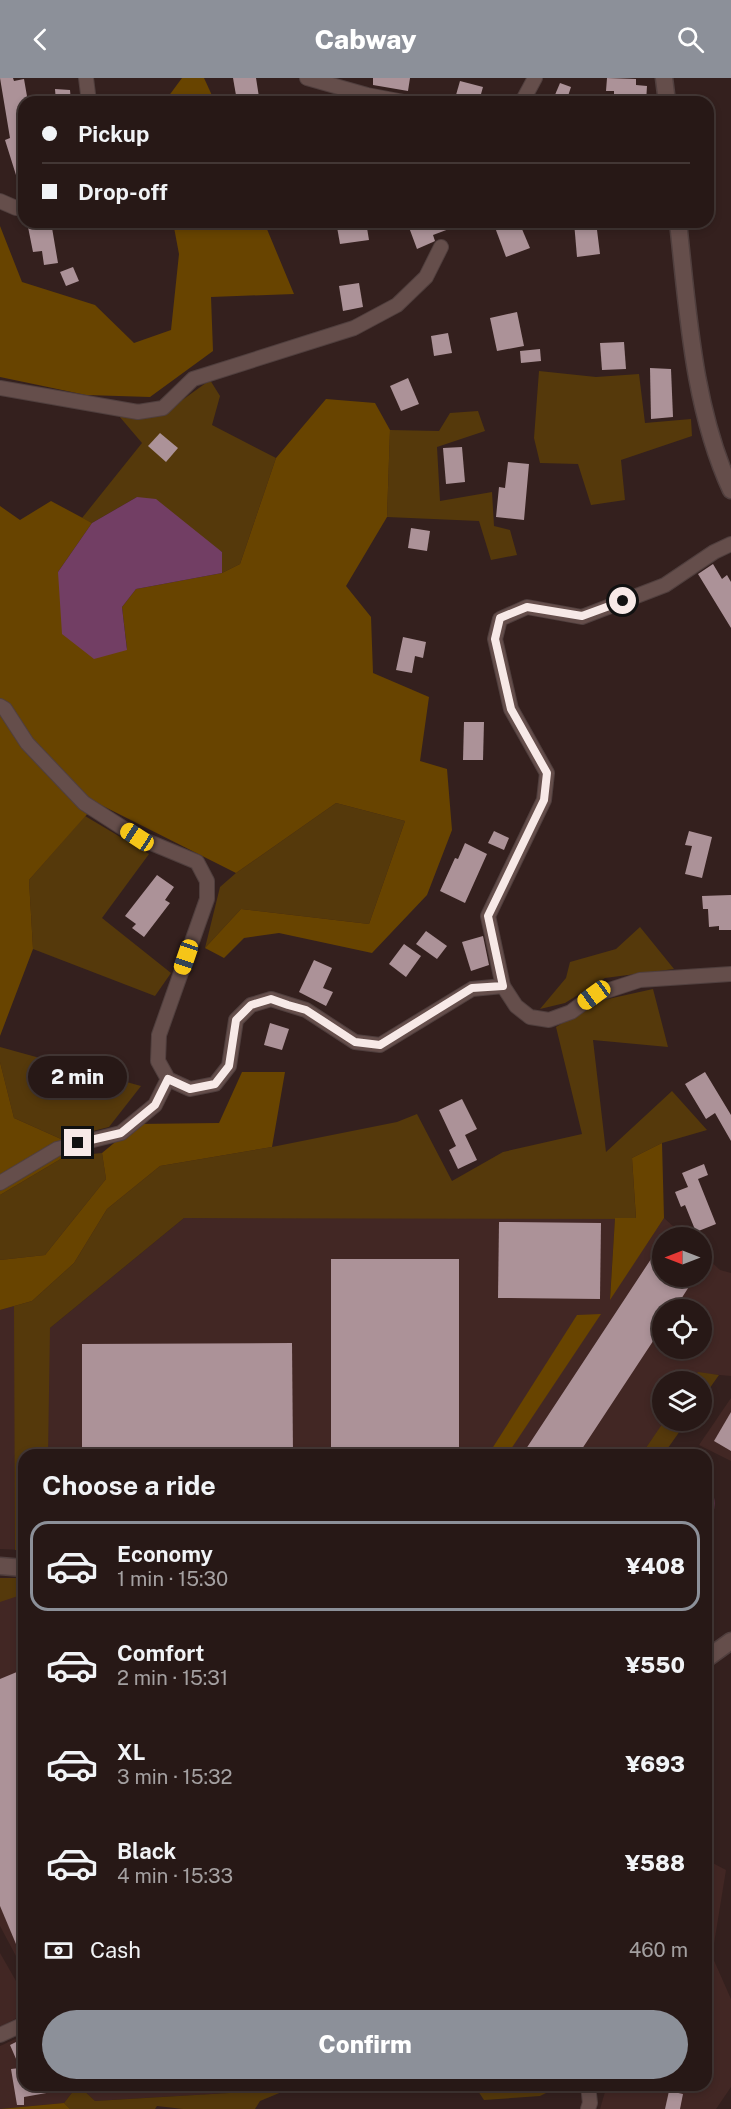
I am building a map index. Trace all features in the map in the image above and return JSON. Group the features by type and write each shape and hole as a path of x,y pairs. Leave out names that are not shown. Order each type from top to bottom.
{"street":[{"path":"86,78 88,96"},
{"path":"307,78 372,96"},
{"path":"525,96 535,78"},
{"path":"664,78 666,96"},
{"path":"0,201 18,208"},
{"path":"679,228 700,396 723,472 731,490"},
{"path":"0,388 138,412 163,408 193,378 354,328 397,305 426,277 441,247"},
{"path":"731,544 714,552 665,585 582,616 527,607 500,618 495,639 511,709 547,773 544,800 488,916 503,986 516,1006 530,1017 549,1020 571,1012 594,995 640,980 731,974"},
{"path":"0,706 5,709 27,743 84,802 137,837 197,862 207,881 207,899 159,1035 158,1061 168,1079 190,1089 215,1084 229,1066 236,1020 251,1005 271,999 306,1010 355,1042 380,1045 472,988 503,986"},
{"path":"0,1183 57,1149 121,1133 155,1105 168,1079"},
{"path":"0,1566 18,1568"},
{"path":"712,1655 731,1641"},
{"path":"0,2035 18,2027"},
{"path":"588,2109 589,2091"}],"shaded area":[{"path":"182,78 204,78 212,96 169,96"},
{"path":"0,226 22,282 95,305 134,343 171,330 179,254 174,228 266,228 294,294 211,297 213,351 150,397 86,395 0,377"},
{"path":"539,371 596,377 639,374 645,423 691,419 692,436 621,460 625,500 591,505 578,464 540,463 534,438"},
{"path":"210,380 220,396 212,425 276,458 240,564 222,573 222,552 137,497 92,523 82,518 142,443 119,416 163,414"},
{"path":"326,399 375,403 390,430 387,517 346,586 371,617 373,673 429,697 420,761 447,769 452,830 427,895 372,953 279,933 244,938 224,958 205,948 241,909 369,924 405,821 336,803 236,873 97,803 29,880 33,949 0,1036 0,506 20,520 51,501 92,523 58,572 127,649 122,607 136,589 222,573 240,564 276,458"},
{"path":"478,411 485,431 437,447 440,501 492,492 494,526 510,530 517,555 491,560 479,521 387,517 390,430 439,431 450,413"},
{"path":"137,497 156,499 222,552 222,573 136,589 122,607 127,650 94,659 62,634 58,572 92,523"},
{"path":"336,803 405,821 369,924 241,909 205,948 220,887 236,873"},
{"path":"85,816 149,854 102,918 171,973 155,996 33,949 29,880"},
{"path":"640,927 674,969 605,978 565,1003 540,1009 566,978 570,962 616,949"},
{"path":"653,989 668,1047 593,1040 606,1152 672,1091 707,1130 662,1143 632,1158 636,1219 184,1218 50,1328 48,1449 18,1449 18,1550 15,1550 14,1306 32,1301 74,1263 107,1209 160,1166 397,1122 417,1114 452,1181 503,1152 582,1134 556,1027 599,1001"},
{"path":"0,1047 141,1086 109,1127 61,1139 14,1118 0,1062"},
{"path":"0,1062 14,1118 61,1139 64,1157 0,1195"},
{"path":"242,1072 285,1072 272,1147 160,1166 107,1209 74,1263 32,1301 0,1310 0,1260 45,1255 106,1179 102,1153 137,1124 219,1123"},
{"path":"662,1143 664,1218 658,1227 652,1227 652,1236 610,1300 615,1218 636,1218 632,1158"},
{"path":"102,1153 106,1179 45,1255 0,1260 0,1195 64,1157"},
{"path":"184,1218 615,1218 610,1298 652,1236 652,1287 712,1287 712,1262 720,1270 731,1273 731,1376 712,1374 712,1371 652,1371 652,1431 658,1431 645,1449 18,1449 18,1550 0,1549 0,1310 14,1306 50,1328"},
{"path":"664,1218 674,1227 658,1227"},
{"path":"601,1314 511,1449 492,1449 577,1315"},
{"path":"712,1374 719,1375 712,1385"},
{"path":"731,1398 731,1461 712,1452 712,1449 699,1445 709,1431 712,1431 712,1426"},
{"path":"657,1431 680,1431 667,1449 645,1449"},
{"path":"712,1491 714,1496 712,1519"},
{"path":"0,1578 18,1578 18,1596 0,1602"},
{"path":"0,1579 18,1580 18,1960 0,1926"},
{"path":"712,1863 726,1870 712,1956"},
{"path":"0,1953 18,1984 18,2017 0,2027"},
{"path":"712,1956 731,1999 731,2087 716,2109 600,2109 605,2091 712,2091"},
{"path":"18,2038 18,2091 73,2091 64,2103 0,2109 0,2046"},
{"path":"73,2091 84,2091 95,2101 229,2093 230,2091 284,2091 260,2101 255,2109 183,2109 157,2106 155,2109 70,2109 64,2103"},
{"path":"84,2091 231,2091 230,2093 95,2101"},
{"path":"478,2091 550,2091 540,2096 484,2100"},
{"path":"64,2103 70,2109 0,2109"}],"building":[{"path":"0,78 13,78 14,81 24,79 27,96 18,96 18,181 5,140 10,138"},
{"path":"233,78 256,78 259,96 236,96"},
{"path":"373,78 410,78 408,91 373,85"},
{"path":"607,78 636,79 636,85 647,86 646,96 614,96 614,91 606,91"},
{"path":"460,81 483,87 480,96 456,95"},
{"path":"560,83 571,87 568,96 555,96"},
{"path":"55,89 70,90 70,96 56,96"},
{"path":"28,228 52,228 58,263 44,265 42,251 33,252"},
{"path":"337,228 367,228 369,240 340,244"},
{"path":"409,228 452,228 433,235 435,241 417,249"},
{"path":"495,228 522,228 530,248 506,257"},
{"path":"575,228 597,228 600,254 577,257"},
{"path":"73,267 79,281 66,286 60,272"},
{"path":"359,283 363,307 343,311 339,286"},
{"path":"517,312 524,346 497,351 490,318"},
{"path":"448,333 452,353 434,356 431,336"},
{"path":"624,342 626,369 602,370 600,343"},
{"path":"540,349 541,361 521,363 520,351"},
{"path":"650,368 671,369 673,417 651,419"},
{"path":"408,378 419,404 401,411 390,386"},
{"path":"160,433 178,448 166,462 148,446"},
{"path":"462,447 465,482 446,484 443,448"},
{"path":"508,462 529,464 524,520 496,517 499,487 505,488"},
{"path":"411,528 430,531 427,551 408,548"},
{"path":"713,564 722,579 727,575 731,582 731,628 698,574"},
{"path":"403,637 426,642 423,658 415,656 412,673 396,670"},
{"path":"464,722 484,722 483,760 463,760"},
{"path":"494,831 509,838 504,850 488,843"},
{"path":"689,831 712,837 702,878 685,874 692,846 685,845"},
{"path":"465,843 487,854 465,903 440,891 455,858 458,859"},
{"path":"157,875 174,887 165,900 170,903 144,937 132,928 136,924 125,916"},
{"path":"731,895 731,930 719,930 719,926 709,927 708,909 703,909 702,896"},
{"path":"426,931 447,946 437,959 416,944"},
{"path":"483,936 489,965 471,971 462,942"},
{"path":"404,944 421,956 406,977 389,964"},
{"path":"314,960 332,968 323,988 333,992 326,1006 299,992"},
{"path":"270,1023 289,1029 282,1050 264,1045"},
{"path":"705,1072 731,1115 731,1141 715,1113 706,1119 685,1084"},
{"path":"462,1099 477,1129 465,1135 477,1160 458,1169 449,1150 456,1146 439,1110"},
{"path":"704,1164 708,1175 698,1179 716,1224 708,1227 694,1227 685,1205 681,1207 675,1192 688,1187 682,1173"},
{"path":"499,1222 601,1223 600,1299 498,1298"},
{"path":"652,1258 652,1287 689,1287 681,1299 652,1299 652,1343 582,1449 526,1449"},
{"path":"331,1259 459,1259 459,1449 331,1449"},
{"path":"292,1343 293,1449 82,1449 82,1344"},
{"path":"731,1412 731,1451 714,1441"},
{"path":"18,1672 18,1949 0,1906 0,1679"},
{"path":"18,2041 18,2063 10,2045"},
{"path":"18,2068 18,2091 52,2092 24,2097 24,2105 17,2105 11,2069"},
{"path":"669,2091 683,2094 680,2109 665,2109"}],"route":[{"path":"78,1143 121,1133 155,1105 168,1079 190,1089 215,1084 229,1066 236,1020 251,1005 271,999 306,1010 355,1042 380,1045 472,988 503,986 488,916 544,800 547,773 511,709 495,639 500,618 527,607 582,616 623,601"}]}
